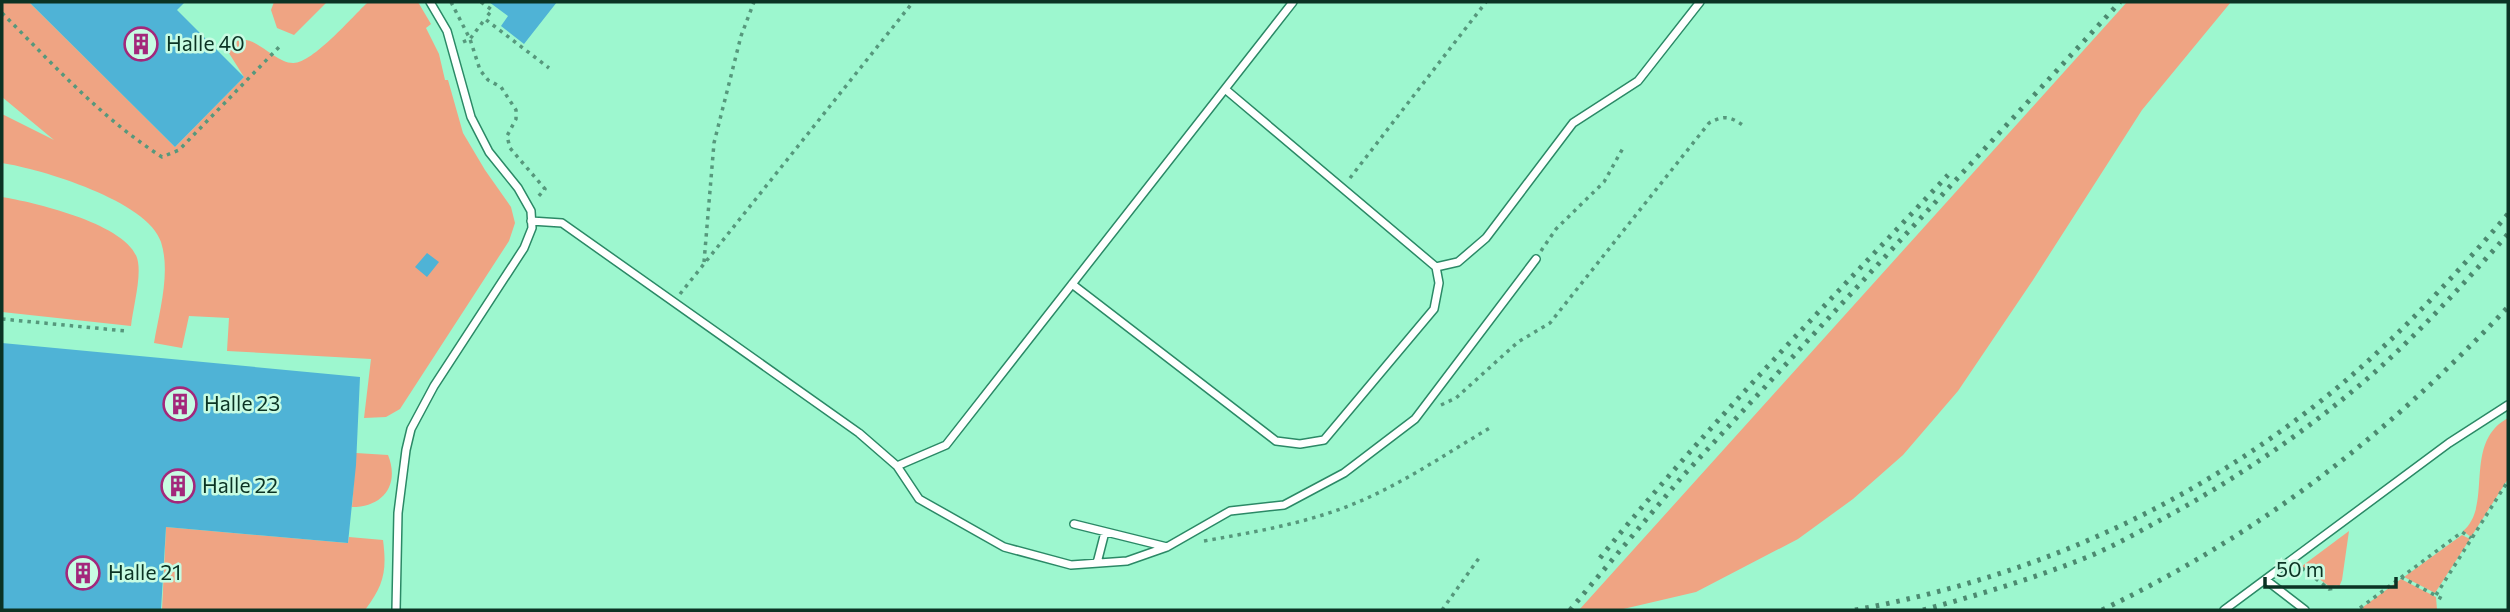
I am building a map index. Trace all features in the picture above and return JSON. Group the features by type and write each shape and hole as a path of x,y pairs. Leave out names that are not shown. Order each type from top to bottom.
{"lane":[{"path":"396,610 398,513 411,429 434,386 524,248 532,228 529,207 518,188 489,152 471,117 447,31 430,2"},
{"path":"897,466 946,445 1293,2"},
{"path":"1436,267 1458,262 1486,238 1573,123 1638,81 1700,2"},
{"path":"1072,284 1276,441 1300,444 1324,440 1434,309 1439,283 1436,267 1225,89"},
{"path":"531,220 562,223 859,433 897,466 919,499 1004,547 1071,565 1127,561 1167,547 1230,511 1284,505 1344,473 1415,419 1536,259"},
{"path":"2224,610 2449,443 2508,405"},
{"path":"1074,524 1167,547"},
{"path":"1097,563 1105,532"},
{"path":"2266,580 2305,610"}],"path":[{"path":"450,2 470,39 480,70 488,80 501,87 516,110 516,119 507,136 510,149 544,189 529,207"},
{"path":"452,48 470,39 492,10 481,2"},
{"path":"704,264 714,143 741,36 754,2"},
{"path":"675,301 913,2"},
{"path":"1343,188 1486,2"},
{"path":"2,13 94,106 135,140 162,157 179,150 281,45"},
{"path":"485,19 548,68"},
{"path":"1435,409 1456,398 1518,342 1550,323 1709,123 1721,116 1731,117 1744,126"},
{"path":"1536,259 1556,229 1604,182 1623,148"},
{"path":"2,319 125,331"},
{"path":"1194,543 1288,526 1353,504 1398,482 1493,426"},
{"path":"2436,595 2508,481"},
{"path":"2360,608 2462,533 2471,538"},
{"path":"1442,610 1479,558"},
{"path":"2302,568 2329,589 2335,588"},
{"path":"2401,577 2446,601"}],"shaded area":[{"path":"2,2 29,2 175,147 244,77 227,50 235,42 251,41 276,57 293,63 311,56 321,48 368,2 418,2 431,24 426,28 439,54 463,133 511,207 515,223 509,241 400,409 386,417 364,418 371,359 227,351 229,318 189,316 182,348 154,343 165,266 161,242 152,227 136,213 91,189 41,172 2,163 2,114 54,140 2,97"},
{"path":"274,2 327,2 294,35 277,28 271,10"},
{"path":"2127,2 2231,2 2142,110 1958,391 1903,455 1853,499 1798,539 1696,592 1619,610 1579,610"},
{"path":"2,197 57,210 101,226 132,249 139,269 131,326 2,312"},
{"path":"2508,418 2508,479 2471,537 2463,531 2472,520 2477,506 2486,443 2494,429"},
{"path":"356,453 388,455 392,476 390,485 380,498 363,506 352,507"},
{"path":"166,527 348,543 349,537 383,540 383,577 365,610 162,610"},
{"path":"2349,531 2342,580 2339,587 2330,587 2302,566"},
{"path":"2462,535 2470,539 2435,593 2404,577"},
{"path":"2401,579 2436,597 2437,610 2359,610"}],"building":[{"name":"Halle 40","path":"29,2 185,2 177,10 244,77 175,147"},
{"path":"489,2 557,2 524,44 501,26 508,16"},
{"path":"427,253 439,262 427,277 415,267"},
{"path":"2,343 360,377 356,465 348,543 166,527 161,610 2,610"}],"railway":[{"path":"1570,610 1681,478 2120,2"},
{"path":"1600,558 1726,411 1948,175"},
{"path":"1855,610 1917,597 2035,562 2091,539 2200,484 2253,451 2359,369 2461,268 2508,214"},
{"path":"1923,610 2025,580 2095,554 2166,517 2248,468 2326,413 2393,356 2508,234"},
{"path":"2102,610 2216,548 2320,478 2416,398 2508,307"}],"place":[{"name":"Halle 40","path":"141,44"},
{"name":"Halle 23","path":"180,404"},
{"name":"Halle 22","path":"178,486"},
{"name":"Halle 21","path":"83,573"}]}
